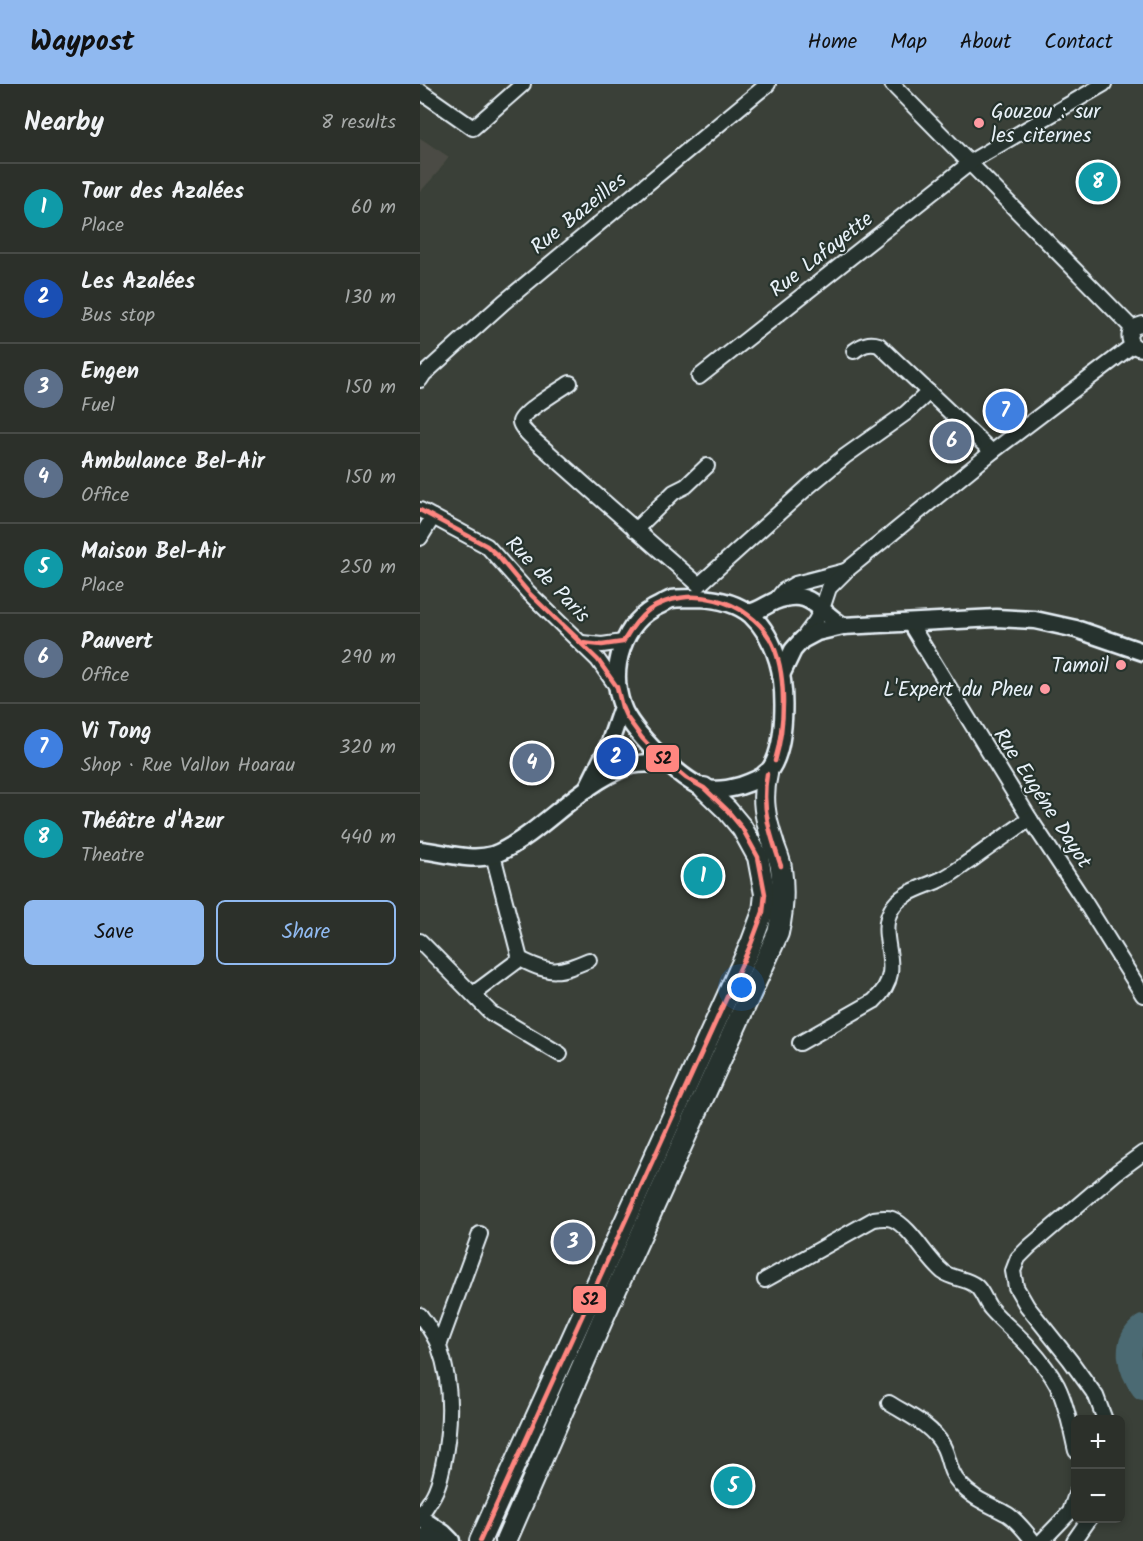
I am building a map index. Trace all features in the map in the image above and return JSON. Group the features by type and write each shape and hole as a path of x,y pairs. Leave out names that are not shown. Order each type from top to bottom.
{"highway":[{"path":"506,1541 604,1316 778,933 783,890 781,866 765,816 763,795 767,774"},
{"path":"480,1541 752,944 763,912 765,894 758,857 742,828 704,788"},
{"path":"621,1199 629,1188 647,1175"},
{"path":"563,1326 567,1351"}],"main road":[{"path":"700,591 749,613 761,626 778,660 783,706 780,748 767,774 751,783 719,790 704,788 686,778 669,764 642,738 626,716 617,687 619,657 623,642 631,628 651,608 671,600 700,591"},
{"path":"749,613 758,611 775,601 796,596 811,600 843,626"},
{"path":"781,675 793,650 802,640 831,627 843,626 996,618 1035,620 1076,629 1143,652"},
{"path":"587,789 609,745 622,707"},
{"path":"420,850 464,857 493,855 513,845 587,789 629,766 645,763 669,764"},
{"path":"422,1517 433,1538 440,1541"},
{"path":"422,1517 451,1541"}],"street":[{"path":"420,91 473,128 523,84"},
{"name":"Rue Bazeilles","path":"420,380 504,302 768,84"},
{"path":"802,640 822,609 829,588 847,570 992,452 1138,347 1129,339 1129,334 1138,326 892,84"},
{"name":"Rue Lafayette","path":"699,377 970,163 1104,84"},
{"path":"854,351 867,344 879,345 992,452"},
{"path":"570,383 531,409 521,419 522,427 700,591 809,486 844,457 906,413 929,392"},
{"path":"635,530 675,492 686,486 707,466"},
{"name":"Rue de Paris","path":"420,510 487,546 528,592 598,660 617,687"},
{"path":"420,538 433,517"},
{"path":"775,601 783,591 795,584 847,570"},
{"name":"Rue Eugéne Dayot","path":"909,622 1030,819 1143,995"},
{"name":"Rue de Paris","path":"582,643 602,645 623,642"},
{"path":"800,1043 874,1001 883,993 890,973 887,922 897,902 907,894 945,878 1030,819"},
{"path":"493,855 520,959 535,967 550,971 565,970 589,960"},
{"path":"420,940 491,1013 560,1054"},
{"path":"473,994 520,959"},
{"path":"1103,1415 1096,1396 1027,1306 1016,1287 1013,1271 1018,1258 1029,1246 1143,1153"},
{"path":"765,1280 874,1219 892,1219 900,1224 944,1273 971,1282 976,1286 991,1309 1030,1348 1057,1385 1071,1432"},
{"path":"439,1346 480,1234"},
{"path":"420,1315 439,1346 447,1383 450,1426 437,1490 422,1517"},
{"path":"889,1403 929,1428 945,1448 950,1468 960,1484 981,1501 1009,1515 1033,1541"},
{"path":"1042,1541 1071,1509"},
{"path":"1074,1541 1087,1523"}],"shaded area":[{"path":"420,138 449,157 420,192"}],"waterway":[{"path":"1143,1327 1136,1333 1130,1348 1131,1365 1143,1388"}],"transit line":[{"name":"S2","path":"420,510 487,546 528,592 598,660 617,687 626,716 642,738 686,778 704,788 742,828 758,857 765,894 763,912 751,944 480,1541"},
{"name":"S2","path":"562,624 582,643 602,645 623,642 634,624 649,610 664,602 681,598 699,597 716,600 747,614 760,625 770,639 780,667 783,716 775,761"},
{"name":"S2","path":"767,774 766,810 770,832 781,866"}],"place":[{"name":"Gouzou : sur les citernes","path":"979,123"},
{"name":"Théâtre d'Azur","path":"1098,182"},
{"name":"Vi Tong","path":"1005,411"},
{"name":"Pauvert","path":"952,441"},
{"name":"Tamoil","path":"1121,665"},
{"name":"L'Expert du Pheu","path":"1045,689"},
{"name":"Les Azalées","path":"616,757"},
{"name":"Ambulance Bel-Air","path":"532,763"},
{"name":"Tour des Azalées","path":"703,876"},
{"name":"Engen","path":"573,1242"},
{"name":"Maison Bel-Air","path":"733,1486"}]}
